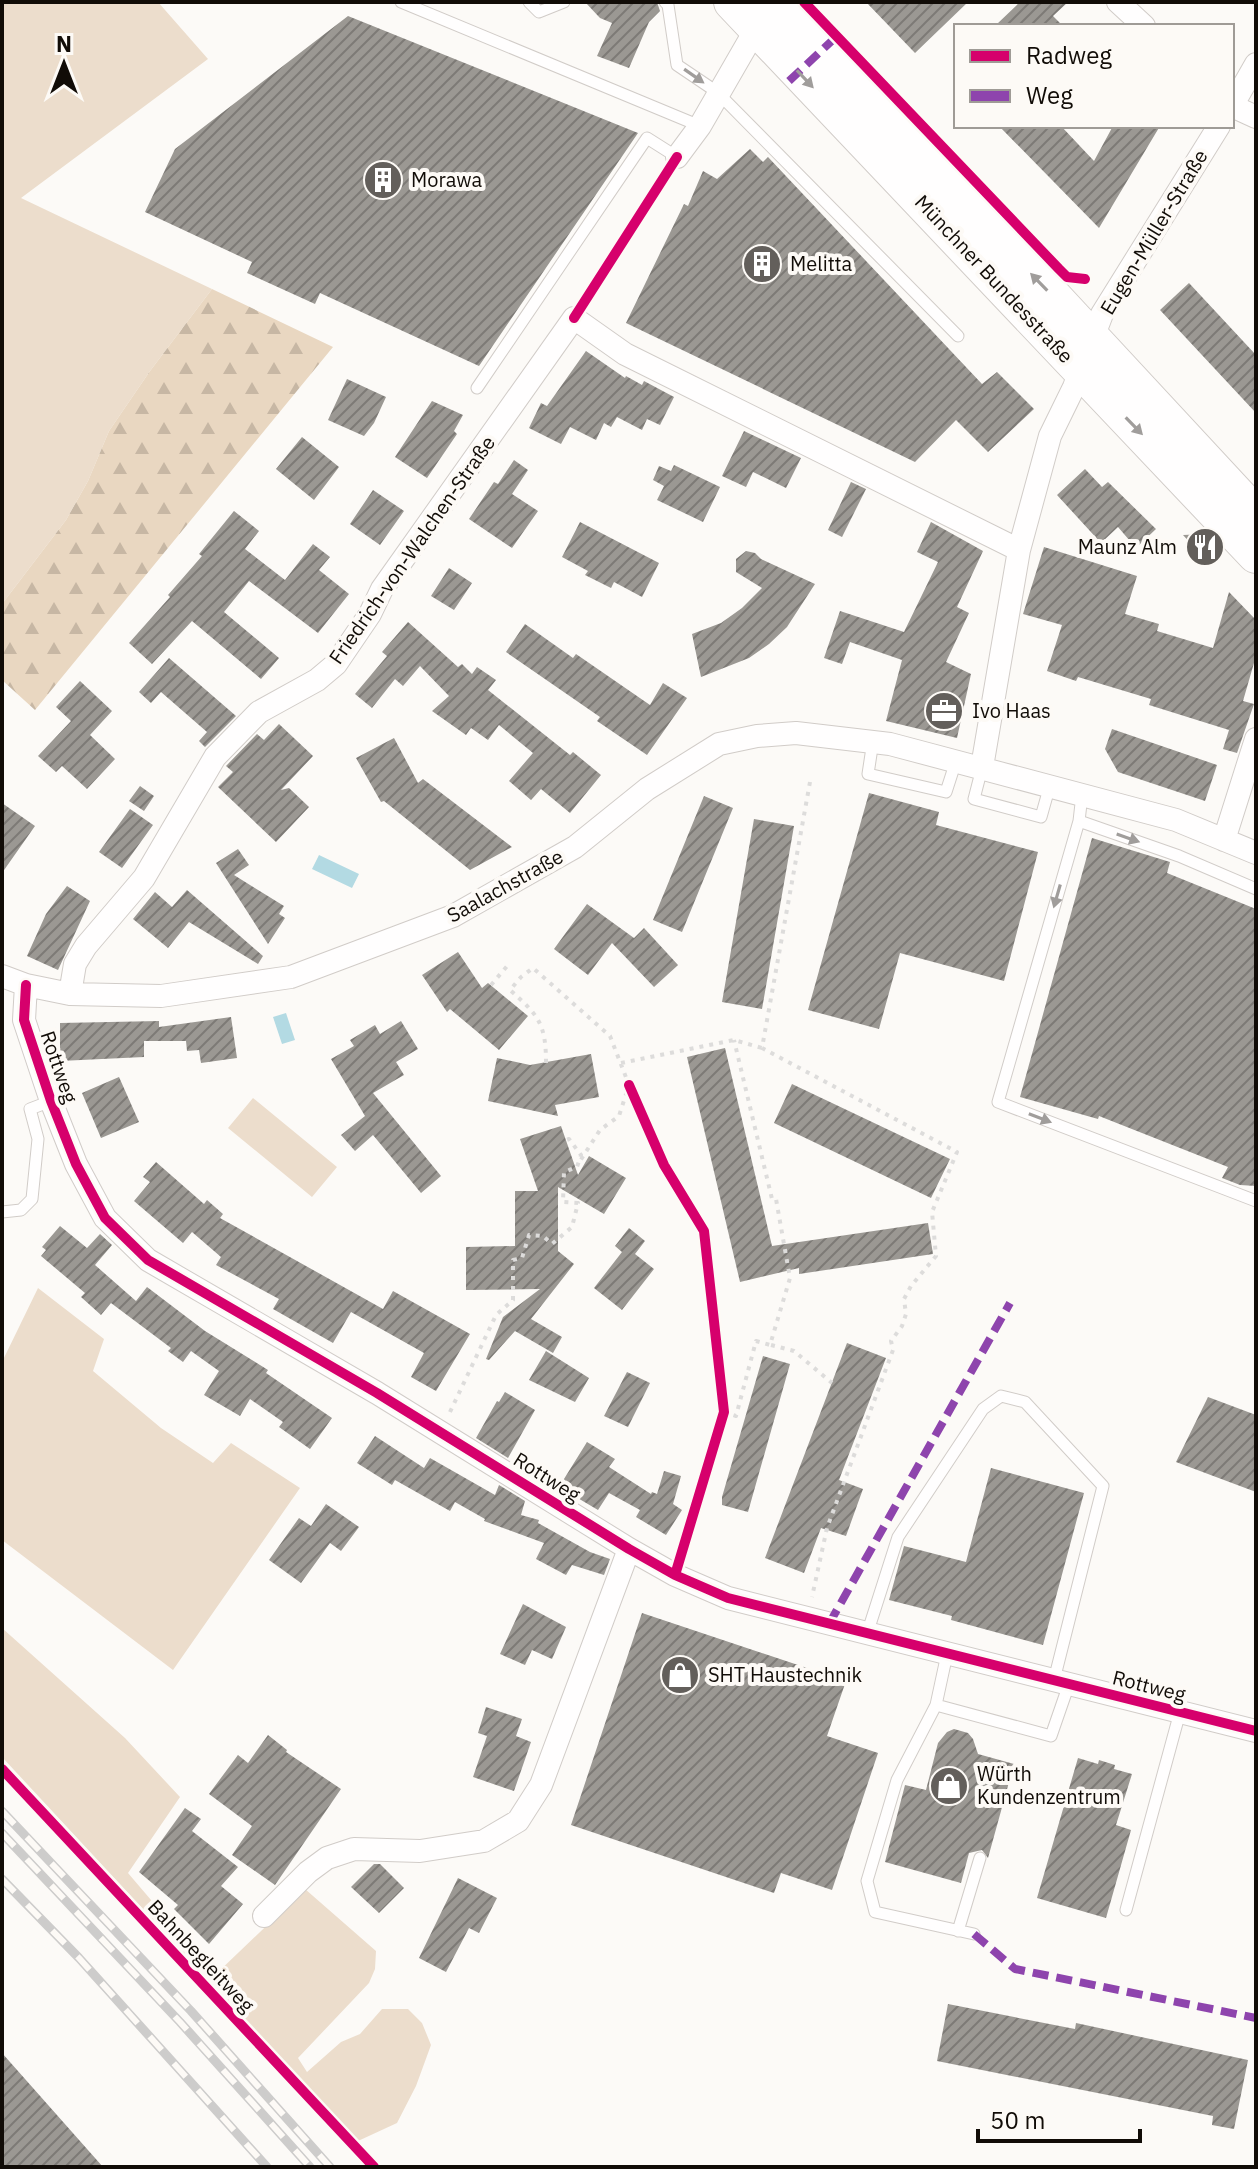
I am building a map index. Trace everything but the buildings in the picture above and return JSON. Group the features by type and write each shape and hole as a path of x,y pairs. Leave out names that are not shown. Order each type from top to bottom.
{"main road":[{"name":"Münchner Bundesstraße","path":"732,2 766,17 1086,355 1256,555"},
{"name":"Münchner Bundesstraße","path":"1086,355 1256,515"}],"street":[{"path":"1118,2 1142,24"},
{"path":"677,157 700,126 717,92 766,17"},
{"path":"1234,102 1256,64"},
{"path":"1234,107 1256,117"},
{"name":"Eugen-Müller-Straße","path":"1086,355 1102,314 1218,128"},
{"name":"Friedrich-von-Walchen-Straße","path":"70,994 75,964 86,946 144,878 215,757 259,712 317,680 336,664 370,614 382,589 574,318 625,354 1019,550"},
{"path":"982,767 1019,550 1050,436 1086,355"},
{"name":"Saalachstraße","path":"2,976 26,985 70,994 161,996 291,977 453,916 575,847 647,789 719,744 757,736 796,733 873,741 1176,820 1256,853"},
{"path":"1224,840 1256,739"},
{"name":"Rottweg","path":"26,985 24,1020 76,1164 105,1218 148,1260 439,1431 629,1549 675,1575 728,1598 1256,1731"},
{"path":"264,1916 308,1872 327,1858 354,1849 420,1851 484,1841 518,1821 541,1785 629,1549"}],"lane":[{"path":"401,2 700,126"},
{"path":"529,2 539,12 564,2"},
{"path":"665,2 677,65 717,92 958,336"},
{"path":"477,388 647,138 677,157"},
{"path":"873,741 868,774 946,792 956,761"},
{"path":"982,767 974,799 1014,810 1041,817 1050,785"},
{"path":"1082,795 1079,821 998,1102 1256,1201"},
{"path":"1079,821 1179,856 1256,889"},
{"path":"2,1212 21,1210 32,1199 38,1139 30,1109 51,1101"},
{"path":"867,1634 898,1537 983,1409 1001,1396 1025,1402 1103,1486 1051,1736 936,1705"},
{"path":"947,1654 936,1705 897,1780 867,1881 875,1912 974,1934"},
{"path":"1126,1910 1180,1712"},
{"path":"958,1931 980,1858"}],"path":[{"path":"762,1048 810,782"},
{"path":"491,985 508,965"},
{"path":"439,1431 464,1387 496,1315 513,1300 513,1260 522,1258 529,1235 543,1236 552,1244 572,1227 578,1203 563,1202 564,1172 577,1167 600,1130 619,1116 629,1085 610,1036 533,968 510,990 536,1013 546,1050 546,1063"},
{"path":"734,1040 772,1199 776,1199 790,1278 770,1345"},
{"path":"621,1063 734,1040 762,1048 957,1152 932,1212 936,1256 904,1299 906,1314 902,1326 891,1341 893,1350 827,1528 807,1619"},
{"path":"566,1140 569,1139 581,1155 578,1163"},
{"path":"724,1412 736,1416 756,1341 794,1351 832,1383"}],"shaded area":[{"path":"2,2 158,2 208,59 21,198 212,289 109,431 88,481 66,520 2,604"},
{"path":"253,1098 337,1167 312,1197 228,1128"},
{"path":"38,1288 104,1339 93,1371 161,1428 213,1463 231,1443 300,1488 173,1670 2,1540 2,1362"},
{"path":"2,1628 125,1738 180,1797 128,1873 215,1975 305,1889 376,1951 375,1969 369,1983 298,2058 307,2072 341,2042 360,2034 382,2009 408,2009 422,2023 431,2045 416,2086 397,2123 358,2141 2,1757"}],"green space":[{"path":"212,289 333,347 35,710 2,680 2,604 66,520 88,481 109,431"}],"water":[{"path":"319,855 359,874 352,888 312,869"},
{"path":"286,1013 295,1040 282,1044 273,1017"}],"railway":[{"path":"2,1811 191,2011 330,2167"},
{"path":"2,1833 180,2022 310,2167"},
{"path":"2,1879 79,1958 267,2167"}],"marked path":[{"path":"789,81 837,36"},
{"path":"829,1624 1010,1303"},
{"path":"974,1934 1015,1969 1256,2018"}],"cycle path":[{"path":"804,2 1067,277 1085,279"},
{"path":"574,318 677,157"},
{"path":"26,985 24,1020 76,1164 105,1218 148,1260 377,1393 629,1549 675,1575 728,1598 1256,1731"},
{"path":"629,1085 664,1165 704,1231 724,1412 675,1575"},
{"name":"Bahnbegleitweg","path":"2,1769 374,2167"}],"place":[{"name":"Morawa","path":"383,180"},
{"name":"Melitta","path":"762,264"},
{"name":"Maunz Alm","path":"1205,547"},
{"name":"Ivo Haas","path":"944,711"},
{"name":"SHT Haustechnik","path":"680,1675"},
{"name":"Würth Kundenzentrum","path":"949,1786"}]}
